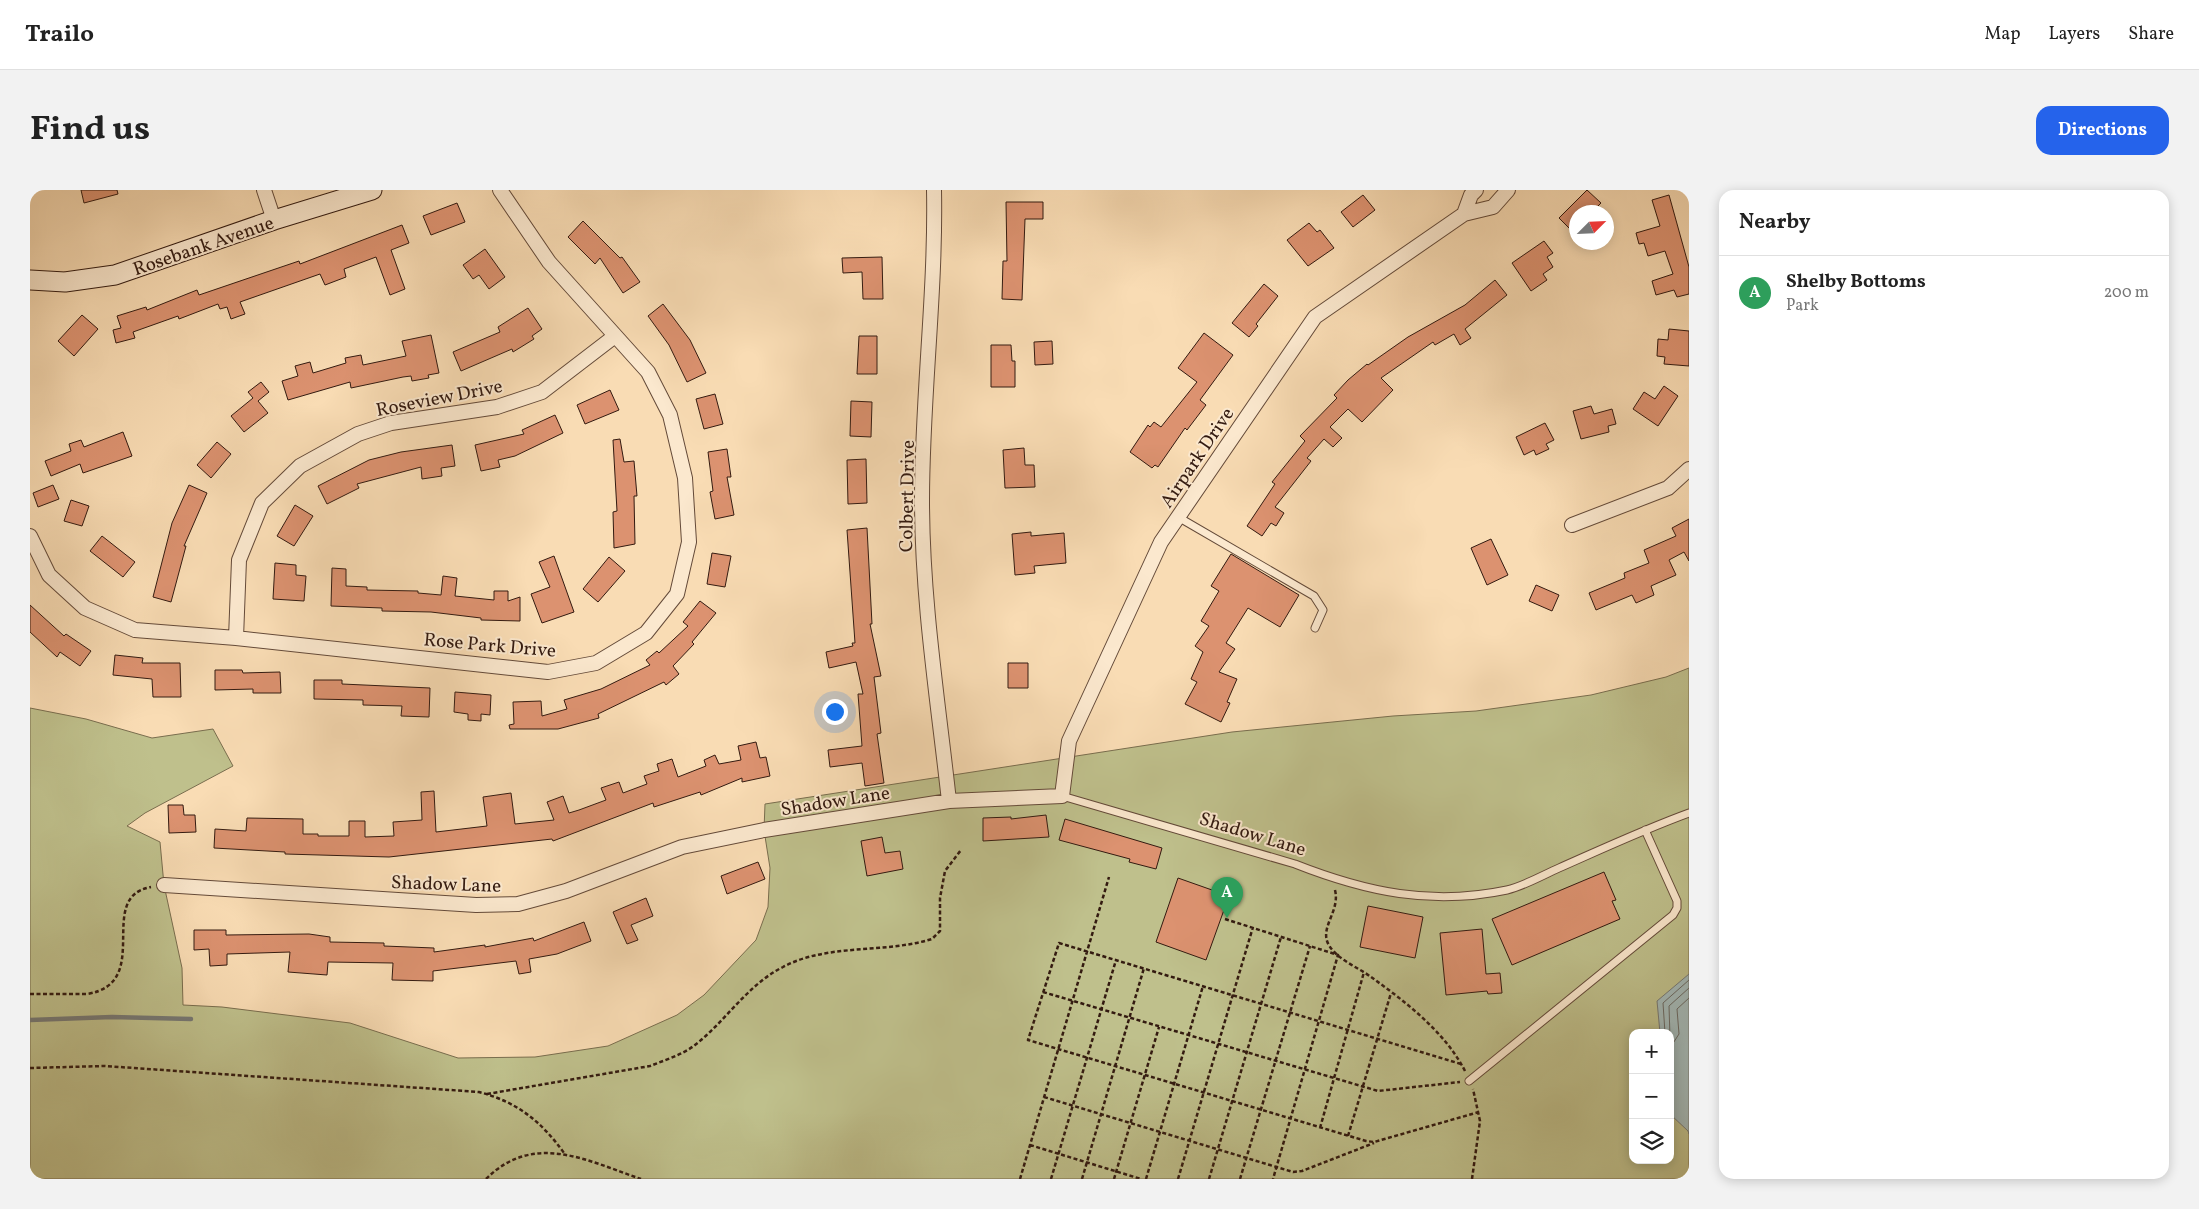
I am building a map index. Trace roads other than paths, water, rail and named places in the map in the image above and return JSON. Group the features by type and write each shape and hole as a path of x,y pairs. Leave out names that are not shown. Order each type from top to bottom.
{"street":[{"path":"264,190 274,220"},
{"name":"Rosebank Avenue","path":"30,280 65,282 115,275 274,220 372,190"},
{"name":"Rose Park Drive","path":"30,536 49,575 86,608 135,630 236,638 548,672 596,663 646,632 677,594 689,542 685,478 670,415 648,372 549,262 500,190"},
{"name":"Colbert Drive","path":"934,190 934,238 922,525 924,577 949,801"},
{"path":"1464,214 1471,195 1476,190"},
{"name":"Airpark Drive","path":"1062,796 1069,741 1160,542 1315,317 1464,214 1493,207 1508,190"},
{"name":"Roseview Drive","path":"236,638 239,560 262,503 300,466 358,434 391,423 497,407 542,392 615,336"},
{"path":"1572,524 1668,488 1689,468"},
{"name":"Shadow Lane","path":"164,885 476,905 518,904 566,891 682,847 764,830 949,801 1062,796"}],"lane":[{"path":"1178,517 1314,596 1323,610 1315,628"},
{"name":"Shadow Lane","path":"1062,796 1295,864 1333,879 1385,892 1429,898 1465,897 1480,893 1508,890 1689,812"},
{"path":"1470,1081 1673,915 1677,908 1677,901 1645,830"}],"water":[{"path":"1689,974 1689,1134 1674,1118 1674,1029 1660,1029 1657,1001"}],"waterway":[{"path":"30,1020 112,1017 191,1019"}],"place":[{"name":"Shelby Bottoms","path":"1227,918"}]}
